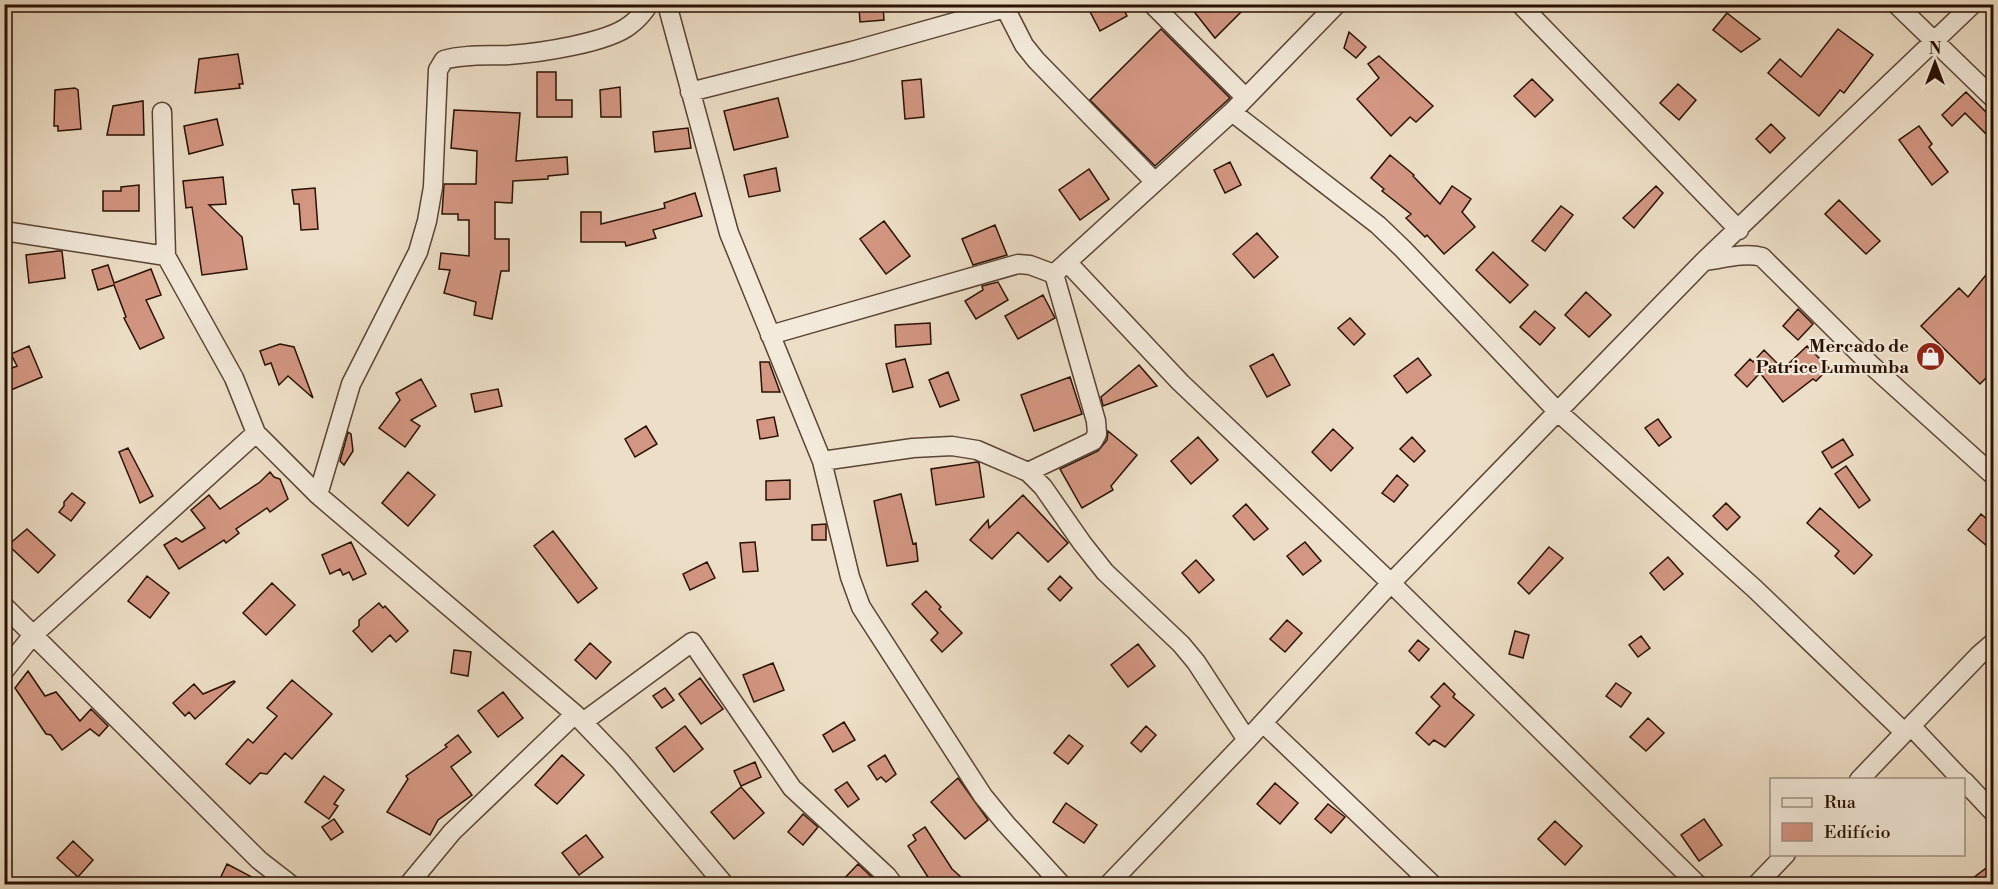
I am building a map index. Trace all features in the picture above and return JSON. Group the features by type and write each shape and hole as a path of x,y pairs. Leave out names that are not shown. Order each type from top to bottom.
{"street":[{"path":"318,495 351,384 418,252 427,221 433,187 438,70 444,60 456,56 510,55 612,36 630,26 649,4"},
{"path":"667,4 729,233 822,461 850,577 861,607 983,796 1061,885"},
{"path":"1152,4 1245,97"},
{"path":"1521,4 1739,230"},
{"path":"1896,4 1994,99"},
{"path":"1109,885 1263,723 1391,583 1704,261 1973,4"},
{"path":"690,92 852,51 1004,6 1024,45 1036,60 1155,182"},
{"path":"1061,268 1232,112 1328,7"},
{"path":"162,112 166,256 234,378 256,433 318,495 579,718 620,761 724,885"},
{"path":"1232,112 1378,225 1557,411 1961,778"},
{"path":"4,231 166,256"},
{"path":"1704,261 1745,255 1762,257 1869,364 1994,476"},
{"path":"770,335 1010,266 1061,268 1391,583 1697,885"},
{"path":"1028,472 1093,441 1097,434 1061,268"},
{"path":"4,671 33,635 256,433"},
{"path":"822,461 913,448 952,446 977,450 1028,472 1043,487 1105,572 1181,644 1196,662 1247,740"},
{"path":"4,606 259,860 290,885"},
{"path":"408,885 464,820 579,718 692,642 792,788 893,885"},
{"path":"1861,778 1994,642"},
{"path":"1263,723 1432,885"},
{"path":"1965,782 1994,813"},
{"path":"1757,885 1785,856"}],"building":[{"path":"1086,4 1121,4 1127,16 1100,31"},
{"path":"1188,4 1249,4 1215,38"},
{"path":"883,6 884,20 860,22 859,8"},
{"path":"1727,13 1760,39 1741,52 1713,30"},
{"path":"1161,29 1230,98 1155,166 1090,100"},
{"path":"1838,29 1873,55 1844,93 1840,90 1819,116 1768,73 1780,59 1801,77"},
{"path":"1349,32 1366,47 1356,58 1344,48"},
{"path":"238,54 243,84 239,84 240,88 195,93 199,59"},
{"path":"1379,56 1433,106 1416,122 1410,117 1391,136 1357,99 1379,78 1368,64"},
{"path":"537,72 556,72 556,100 572,100 572,117 537,117"},
{"path":"921,79 924,117 905,119 902,81"},
{"path":"1532,79 1553,100 1535,117 1514,96"},
{"path":"1678,84 1696,100 1679,120 1660,103"},
{"path":"620,87 621,117 601,117 600,90"},
{"path":"75,88 78,90 81,129 58,131 58,126 54,126 55,90"},
{"path":"1966,92 1994,120 1994,142 1965,113 1952,126 1942,115"},
{"path":"778,98 788,137 734,150 724,111"},
{"path":"143,101 144,135 107,135 113,106"},
{"path":"454,110 520,113 516,161 567,157 568,174 548,176 548,179 513,181 512,203 495,202 495,239 509,239 509,271 501,271 492,319 474,315 476,302 444,293 450,270 439,269 441,253 469,256 469,220 458,220 458,214 442,214 444,184 476,184 477,151 451,148"},
{"path":"217,119 223,145 189,154 184,126"},
{"path":"1771,124 1785,138 1770,153 1756,139"},
{"path":"1919,126 1932,144 1929,147 1948,172 1932,185 1899,140"},
{"path":"688,128 691,148 655,152 653,132"},
{"path":"1390,155 1414,175 1440,204 1452,186 1471,199 1462,212 1475,227 1444,254 1427,235 1425,237 1406,218 1411,214 1382,191 1384,189 1371,178"},
{"path":"1230,162 1241,185 1225,193 1214,170"},
{"path":"776,168 780,191 749,197 744,175"},
{"path":"1089,169 1109,199 1080,220 1059,190"},
{"path":"223,177 226,204 209,205 242,237 247,269 202,275 192,207 186,208 183,181"},
{"path":"139,185 139,211 103,211 103,191 121,191 121,187"},
{"path":"1656,186 1663,193 1634,228 1623,218"},
{"path":"315,188 318,229 301,230 299,204 294,204 292,190"},
{"path":"695,193 702,216 653,230 656,238 626,246 625,242 581,242 581,212 601,212 601,224 665,208 664,203"},
{"path":"1839,200 1880,241 1866,254 1825,214"},
{"path":"1561,206 1573,215 1545,251 1532,241"},
{"path":"884,221 910,256 886,274 860,239"},
{"path":"995,225 1007,255 973,265 962,239"},
{"path":"1257,233 1278,257 1254,278 1233,254"},
{"path":"62,251 65,278 29,283 26,255"},
{"path":"1493,252 1528,285 1510,303 1476,270"},
{"path":"108,265 114,283 151,269 161,295 146,300 164,338 140,349 124,318 126,317 114,285 98,290 92,270"},
{"path":"1994,265 1994,370 1980,384 1921,326 1959,288 1968,297"},
{"path":"998,282 1008,300 976,319 965,301 983,290 982,286"},
{"path":"1586,292 1611,315 1589,337 1565,315"},
{"path":"1043,295 1055,318 1018,339 1005,316"},
{"path":"1798,309 1813,324 1798,340 1783,326"},
{"path":"1535,311 1555,328 1540,345 1520,327"},
{"path":"1350,318 1365,334 1354,345 1338,328"},
{"path":"930,323 931,344 896,347 895,325"},
{"path":"280,344 294,347 313,398 288,376 279,385 271,363 265,365 260,351"},
{"path":"29,346 42,377 11,390 10,387 4,389 4,371 17,366 11,354"},
{"path":"1807,346 1829,368 1816,381 1813,379 1783,402 1760,373 1747,387 1735,375 1750,359 1753,362 1764,350 1783,369"},
{"path":"1273,354 1290,385 1267,397 1250,366"},
{"path":"1418,358 1431,375 1407,393 1394,376"},
{"path":"905,359 913,387 893,392 886,364"},
{"path":"760,362 769,362 780,392 762,392"},
{"path":"1139,365 1157,386 1103,406 1101,397"},
{"path":"948,372 959,400 940,407 929,380"},
{"path":"1070,377 1082,414 1034,431 1021,395"},
{"path":"421,379 436,406 411,420 420,426 405,447 379,428 400,400 396,393"},
{"path":"498,389 502,406 475,412 471,394"},
{"path":"774,417 778,436 760,439 757,420"},
{"path":"1658,419 1671,437 1659,446 1645,428"},
{"path":"646,426 657,444 635,457 625,439"},
{"path":"1333,429 1353,448 1331,471 1312,452"},
{"path":"1108,431 1137,455 1111,486 1113,490 1082,508 1060,469 1098,451 1107,440"},
{"path":"348,432 351,434 353,451 344,465 340,461"},
{"path":"1198,437 1218,460 1191,484 1171,461"},
{"path":"1412,437 1425,451 1414,462 1400,449"},
{"path":"1843,439 1853,455 1832,468 1822,452"},
{"path":"128,448 153,496 140,503 119,452"},
{"path":"977,462 984,497 936,505 931,469"},
{"path":"1846,466 1870,500 1859,508 1835,474"},
{"path":"270,472 274,477 280,479 288,499 270,512 267,508 236,529 239,533 226,543 224,540 179,569 164,545 176,538 182,542 205,528 191,510 209,495 220,509 260,482"},
{"path":"408,472 435,495 408,526 382,503"},
{"path":"1397,475 1408,485 1394,502 1382,493"},
{"path":"790,480 790,499 766,500 766,481"},
{"path":"72,493 85,503 71,521 59,512"},
{"path":"901,494 913,544 916,543 918,561 887,566 874,501"},
{"path":"1023,495 1068,543 1048,562 1018,532 992,559 970,540 988,520 989,528"},
{"path":"1726,503 1740,517 1727,530 1713,516"},
{"path":"1246,504 1268,529 1254,540 1233,516"},
{"path":"1820,508 1872,555 1854,574 1835,556 1839,551 1807,523"},
{"path":"1981,514 1994,525 1994,552 1968,530"},
{"path":"826,524 826,540 812,540 812,525"},
{"path":"27,529 55,555 38,573 8,545"},
{"path":"553,531 597,588 578,603 534,546"},
{"path":"351,542 366,574 353,580 349,572 343,575 340,569 330,574 322,555"},
{"path":"755,542 758,571 743,572 740,543"},
{"path":"1305,542 1321,561 1303,575 1287,556"},
{"path":"1549,547 1563,558 1529,594 1518,583"},
{"path":"1668,557 1683,574 1664,590 1650,573"},
{"path":"1196,560 1214,580 1199,593 1182,573"},
{"path":"707,562 715,578 690,590 683,574"},
{"path":"147,576 169,593 150,618 128,601"},
{"path":"1060,576 1072,588 1060,601 1048,589"},
{"path":"272,583 295,605 266,635 243,613"},
{"path":"926,591 941,607 939,609 962,633 942,652 931,640 938,633 912,604"},
{"path":"379,603 383,608 385,606 408,631 396,642 390,635 372,652 353,631 359,626 359,620"},
{"path":"1287,620 1302,633 1285,652 1270,639"},
{"path":"1515,631 1529,635 1523,658 1509,654"},
{"path":"1641,636 1650,648 1638,657 1629,645"},
{"path":"1418,640 1429,649 1419,661 1409,651"},
{"path":"590,643 611,662 596,679 575,660"},
{"path":"1138,644 1155,666 1128,687 1111,665"},
{"path":"454,650 471,652 468,676 451,673"},
{"path":"773,663 784,690 754,702 743,675"},
{"path":"28,671 45,696 56,692 80,721 91,709 108,726 99,736 90,729 62,750 51,735 46,734 15,688"},
{"path":"700,678 723,709 701,724 679,694"},
{"path":"292,680 332,714 292,759 285,753 267,774 260,773 250,784 226,764 248,739 253,743 277,716 267,708"},
{"path":"234,681 195,719 189,712 185,716 173,703 194,684 203,694"},
{"path":"1444,683 1455,694 1453,697 1474,715 1445,747 1434,740 1429,745 1416,733 1440,706 1431,697"},
{"path":"1616,683 1631,693 1621,707 1606,696"},
{"path":"665,688 674,700 662,708 653,696"},
{"path":"503,692 523,718 498,737 478,711"},
{"path":"1648,718 1664,733 1646,751 1630,737"},
{"path":"844,722 855,740 833,752 823,735"},
{"path":"685,726 703,749 674,772 656,748"},
{"path":"1146,726 1156,735 1141,752 1131,743"},
{"path":"458,735 471,752 451,767 472,795 438,820 430,835 387,812 408,779 406,776 447,747 445,745"},
{"path":"1069,735 1083,746 1068,764 1054,753"},
{"path":"562,755 584,775 557,804 535,785"},
{"path":"885,755 896,774 886,782 881,777 877,780 868,766"},
{"path":"755,762 761,777 741,786 734,771"},
{"path":"324,776 344,790 334,804 338,806 329,819 305,802"},
{"path":"958,778 988,820 965,839 931,802"},
{"path":"847,782 859,799 848,807 835,790"},
{"path":"1275,783 1298,803 1280,824 1257,804"},
{"path":"741,787 764,813 734,839 711,812"},
{"path":"1066,803 1097,825 1084,843 1053,822"},
{"path":"1328,804 1345,817 1331,833 1315,819"},
{"path":"803,814 818,827 803,845 788,832"},
{"path":"334,819 343,832 331,840 322,827"},
{"path":"1704,819 1722,845 1699,861 1681,835"},
{"path":"1555,821 1582,846 1565,865 1538,839"},
{"path":"925,827 952,869 970,885 933,885 908,846 916,840 913,835"},
{"path":"586,835 603,857 579,875 562,853"},
{"path":"73,841 93,860 78,877 57,858"},
{"path":"1994,862 1994,885 1964,885"},
{"path":"227,864 267,885 217,885"},
{"path":"858,864 879,884 879,885 838,885"}],"place":[{"name":"Mercado de Patrice Lumumba","path":"1930,356"}]}
